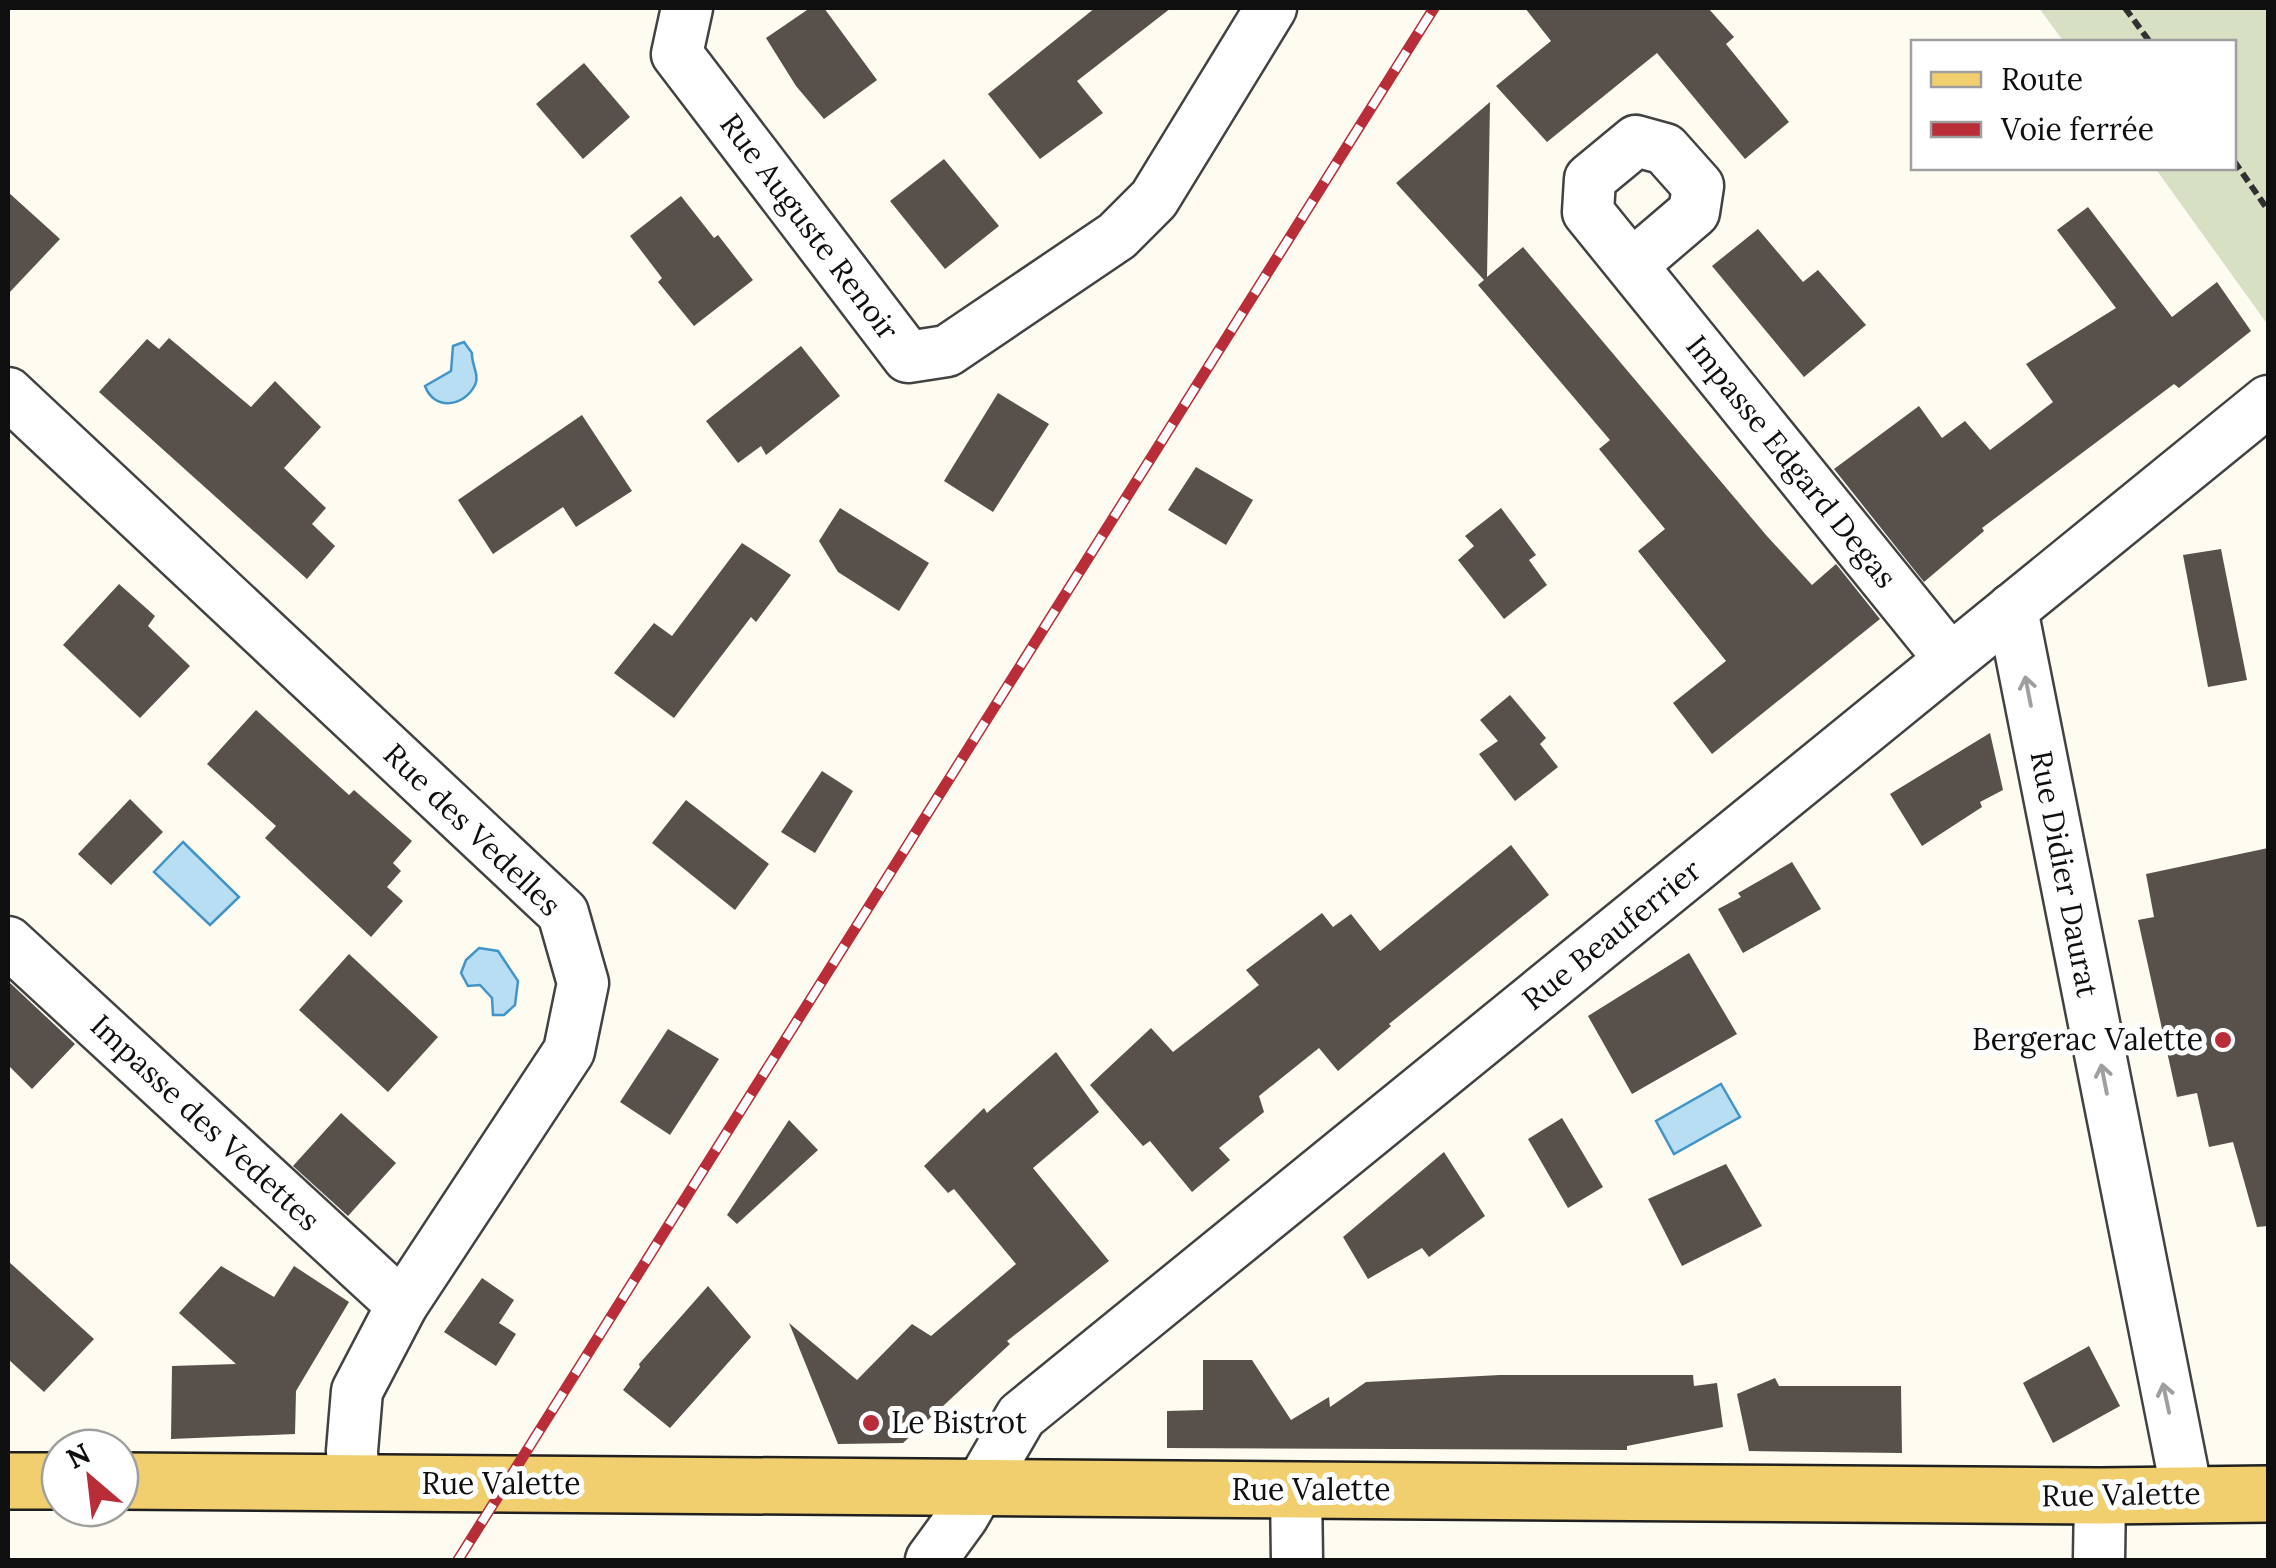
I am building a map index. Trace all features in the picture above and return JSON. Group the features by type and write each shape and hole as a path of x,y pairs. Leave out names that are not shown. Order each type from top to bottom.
{"main road":[{"path":"8,1480 40,1481"},
{"name":"Rue Valette","path":"140,1481 2100,1496 2268,1494"}],"street":[{"name":"Rue Auguste Renoir","path":"687,8 677,54 908,357 947,351 1117,236 1154,199 1271,8"},
{"name":"Impasse Edgard Degas","path":"1632,265 1950,659"},
{"name":"Rue des Vedelles","path":"8,393 563,913 583,982 569,1052 402,1304 358,1391 352,1452 354,1483"},
{"name":"Rue Beauferrier","path":"931,1560 948,1540 1021,1416 2268,401"},
{"name":"Rue Didier Daurat","path":"2012,609 2188,1493"},
{"name":"Impasse des Vedettes","path":"8,942 402,1304"},
{"path":"1296,1490 1297,1560"},
{"path":"2099,1560 2100,1496"}],"path":[{"path":"2125,8 2149,40"},
{"path":"2236,164 2268,210"}],"green space":[{"path":"2039,8 2268,8 2268,325 2156,170 2236,170 2236,40 2063,40"}],"water":[{"path":"464,342 472,353 475,385 457,402 435,399 425,386 451,371 453,346"},
{"path":"183,842 239,897 210,925 154,872"},
{"path":"479,948 498,951 518,981 515,1005 504,1015 493,1015 492,998 480,985 468,986 461,973 466,960"},
{"path":"1721,1084 1740,1117 1674,1154 1656,1121"}],"building":[{"path":"810,8 824,8 877,80 824,119 796,86 766,38"},
{"path":"1095,8 1171,8 1077,81 1103,113 1040,159 988,94"},
{"path":"1525,8 1708,8 1734,37 1726,44 1789,122 1745,159 1657,53 1547,142 1496,86 1551,41"},
{"path":"584,63 630,117 583,159 536,104"},
{"path":"1490,102 1487,277 1523,247 1812,585 1836,564 1880,619 1712,754 1673,703 1726,661 1638,551 1665,529 1599,449 1610,440 1478,285 1484,280 1396,183"},
{"path":"944,159 999,226 945,269 890,201"},
{"path":"8,192 60,239 8,294"},
{"path":"681,196 753,280 694,326 658,282 662,278 630,236"},
{"path":"2088,207 2172,317 2217,282 2251,331 2179,388 2174,384 1982,528 1984,531 1924,582 1834,469 1919,406 1942,438 1965,421 1990,450 2053,402 2026,364 2116,308 2057,230"},
{"path":"1758,229 1803,282 1818,270 1866,325 1804,377 1712,266"},
{"path":"169,338 251,407 275,381 321,427 284,468 326,508 312,524 335,546 307,579 99,392 147,339 159,349"},
{"path":"801,346 840,396 766,455 761,446 738,463 706,421"},
{"path":"998,393 1049,424 993,512 944,481"},
{"path":"582,415 632,491 576,527 563,507 493,554 458,500"},
{"path":"1196,467 1253,500 1226,545 1168,510"},
{"path":"840,508 929,563 899,611 838,572 819,541"},
{"path":"1501,508 1536,555 1529,560 1547,585 1504,619 1458,560 1474,546 1465,536"},
{"path":"742,543 791,575 756,622 751,617 674,718 614,673 654,623 672,636"},
{"path":"2221,549 2247,680 2208,687 2183,555"},
{"path":"119,584 155,616 148,626 190,666 140,718 63,645"},
{"path":"1510,695 1546,738 1540,744 1558,767 1515,801 1479,754 1498,741 1480,720"},
{"path":"256,710 349,795 354,790 412,841 393,863 401,871 387,887 403,901 371,937 265,838 276,826 207,764"},
{"path":"1990,733 2003,790 1980,802 1982,807 1922,846 1890,794"},
{"path":"822,771 853,791 815,853 781,832"},
{"path":"130,799 163,832 111,885 78,854"},
{"path":"686,800 769,864 735,910 652,843"},
{"path":"1511,845 1549,895 1389,1024 1338,1071 1319,1048 1259,1096 1264,1112 1219,1148 1230,1160 1192,1192 1150,1141 1143,1146 1090,1085 1151,1028 1173,1052 1259,985 1246,970 1322,913 1333,927 1351,914 1380,951"},
{"name":"Bergerac Valette","path":"2268,848 2268,1226 2257,1227 2233,1142 2209,1147 2197,1093 2177,1097 2138,920 2154,917 2146,874"},
{"path":"1792,862 1821,909 1743,953 1718,909"},
{"path":"1689,953 1737,1034 1632,1094 1588,1016"},
{"path":"349,954 438,1037 388,1092 299,1010"},
{"path":"8,981 75,1044 32,1089 8,1065"},
{"path":"668,1029 719,1059 670,1135 620,1102"},
{"path":"1056,1052 1099,1112 1033,1168 1109,1261 1007,1341 1010,1344 903,1443 838,1444 789,1323 857,1380 912,1324 931,1336 1016,1264 954,1189 948,1193 924,1166 984,1108 987,1113"},
{"path":"341,1113 396,1163 348,1216 293,1166"},
{"path":"1562,1118 1603,1187 1568,1208 1528,1139"},
{"path":"789,1120 818,1150 737,1224 727,1215"},
{"path":"1444,1152 1485,1216 1429,1257 1422,1248 1368,1279 1343,1237"},
{"path":"1726,1164 1762,1226 1682,1266 1648,1199"},
{"path":"8,1261 94,1339 44,1392 8,1359"},
{"path":"221,1266 274,1297 294,1266 349,1302 296,1391 295,1434 171,1439 172,1366 236,1364 179,1313"},
{"path":"482,1278 514,1300 499,1323 516,1334 496,1366 444,1332"},
{"path":"708,1286 751,1337 670,1428 623,1390 639,1364"},
{"path":"2089,1346 2120,1406 2053,1443 2023,1383"},
{"path":"1203,1360 1252,1360 1291,1420 1329,1397 1330,1407 1366,1382 1500,1375 1693,1375 1694,1386 1717,1383 1723,1427 1627,1446 1627,1450 1167,1448 1167,1411 1203,1410"},
{"path":"1775,1378 1779,1386 1901,1386 1902,1453 1749,1451 1737,1394"}],"railway":[{"path":"458,1560 1434,8"}],"place":[{"name":"Bergerac Valette","path":"2223,1040"},
{"name":"Le Bistrot","path":"871,1423"}]}
